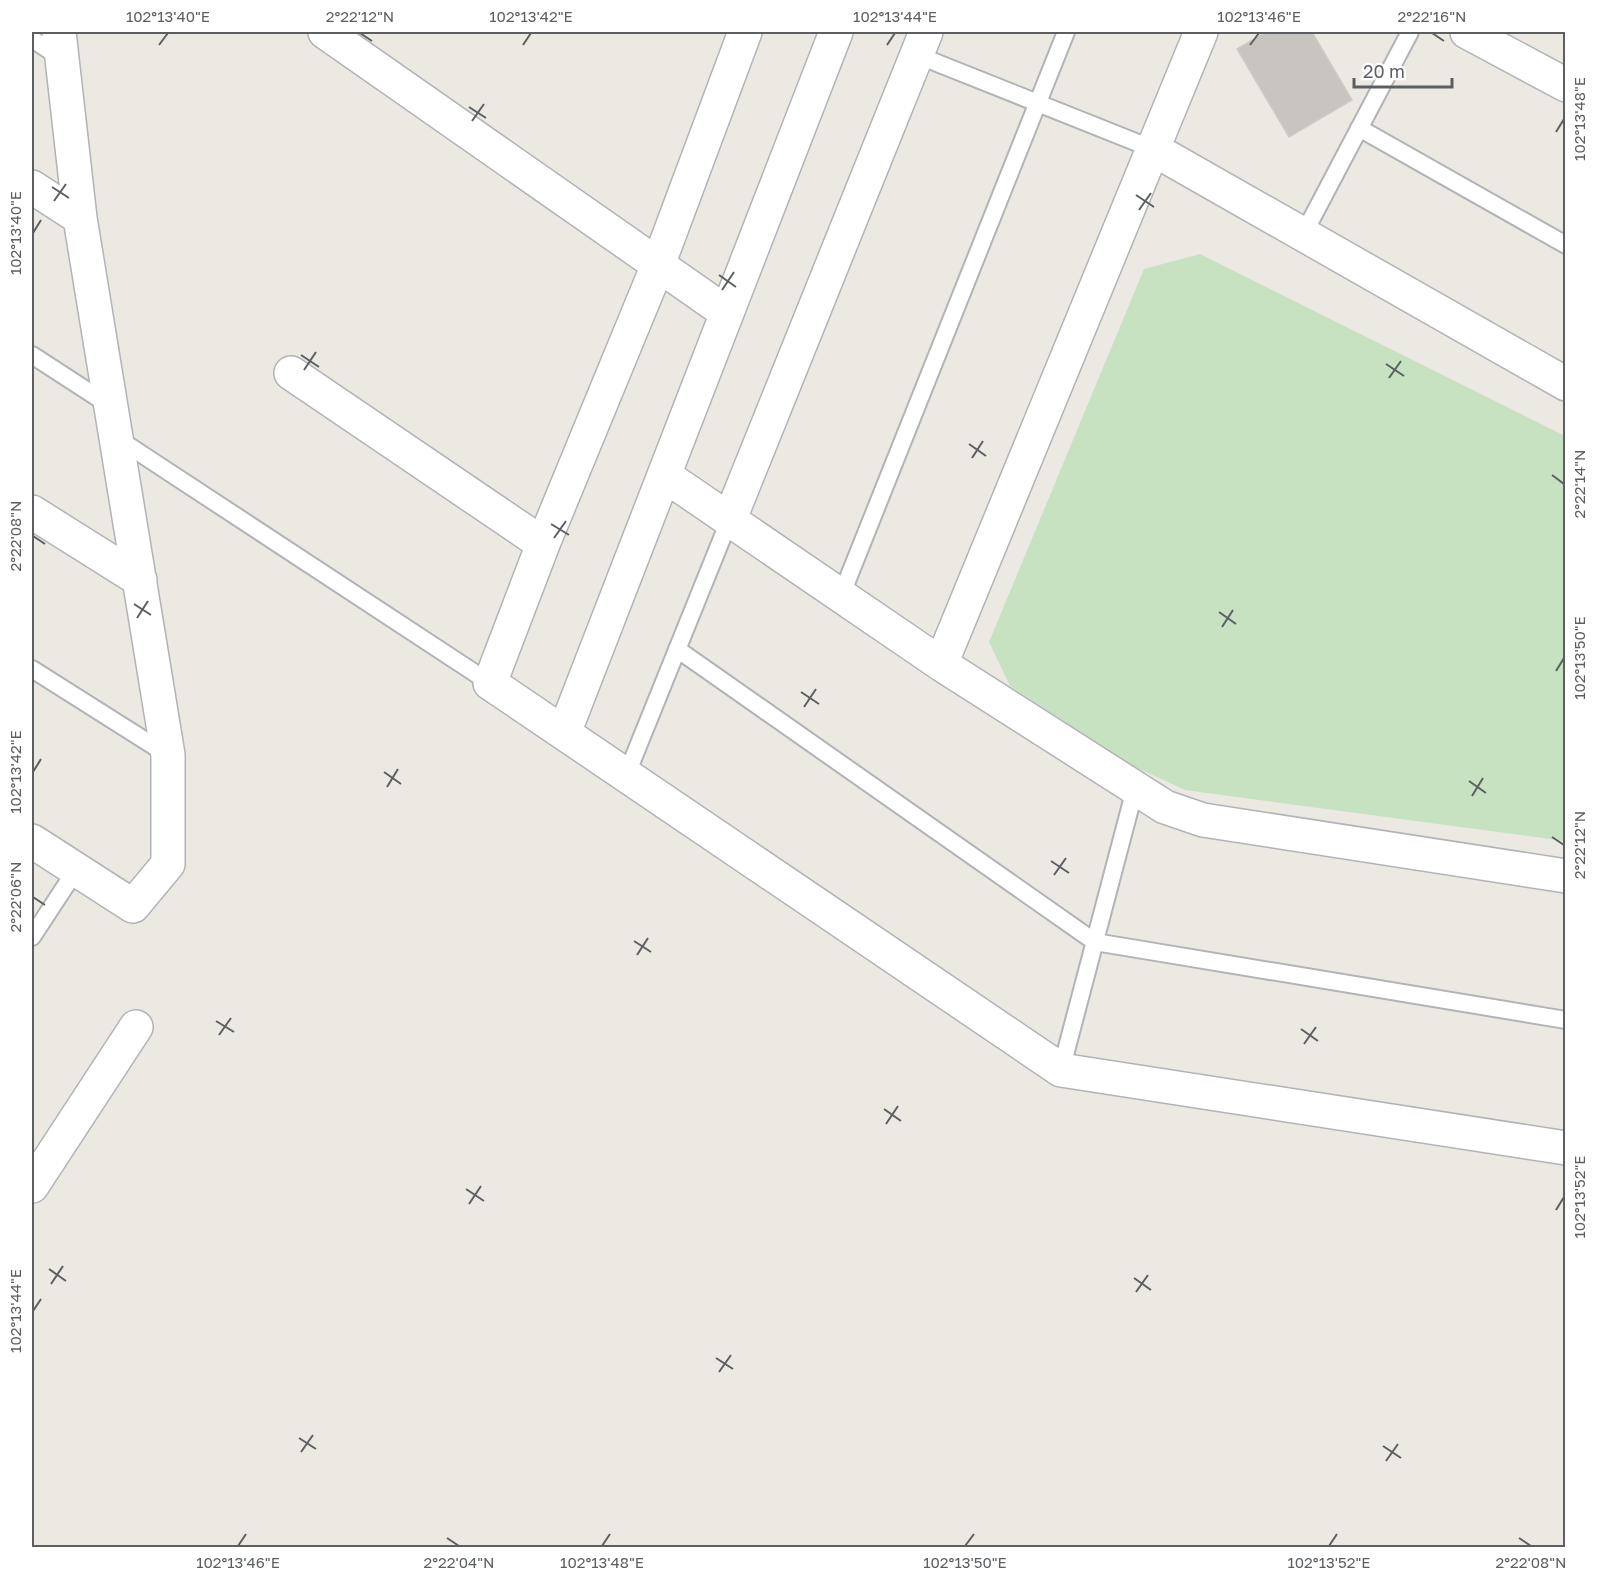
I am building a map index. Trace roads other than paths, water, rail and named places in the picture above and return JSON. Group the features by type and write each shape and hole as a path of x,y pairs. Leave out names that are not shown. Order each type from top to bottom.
{"street":[{"path":"325,32 727,313"},
{"path":"746,32 658,265 543,544 490,683 1061,1070 1566,1148"},
{"path":"564,733 836,32"},
{"path":"941,664 1202,32"},
{"path":"1467,32 1566,85"},
{"path":"729,521 921,43"},
{"path":"32,841 133,906 168,864 168,755 80,218 60,45"},
{"path":"1153,149 1566,384"},
{"path":"32,187 80,218"},
{"path":"291,373 543,544"},
{"path":"664,475 941,664 1165,807 1203,820 1566,876"},
{"path":"32,512 140,580"},
{"path":"32,1186 136,1027"}],"lane":[{"path":"841,596 1065,32"},
{"path":"1303,235 1410,32"},
{"path":"32,39 60,45"},
{"path":"921,43 1037,103 1153,149"},
{"path":"1359,128 1566,245"},
{"path":"32,355 113,421 490,683"},
{"path":"626,776 729,521"},
{"path":"677,649 1095,942 1566,1020"},
{"path":"32,669 168,755"},
{"path":"1061,1070 1135,789"},
{"path":"32,938 76,870"}]}
